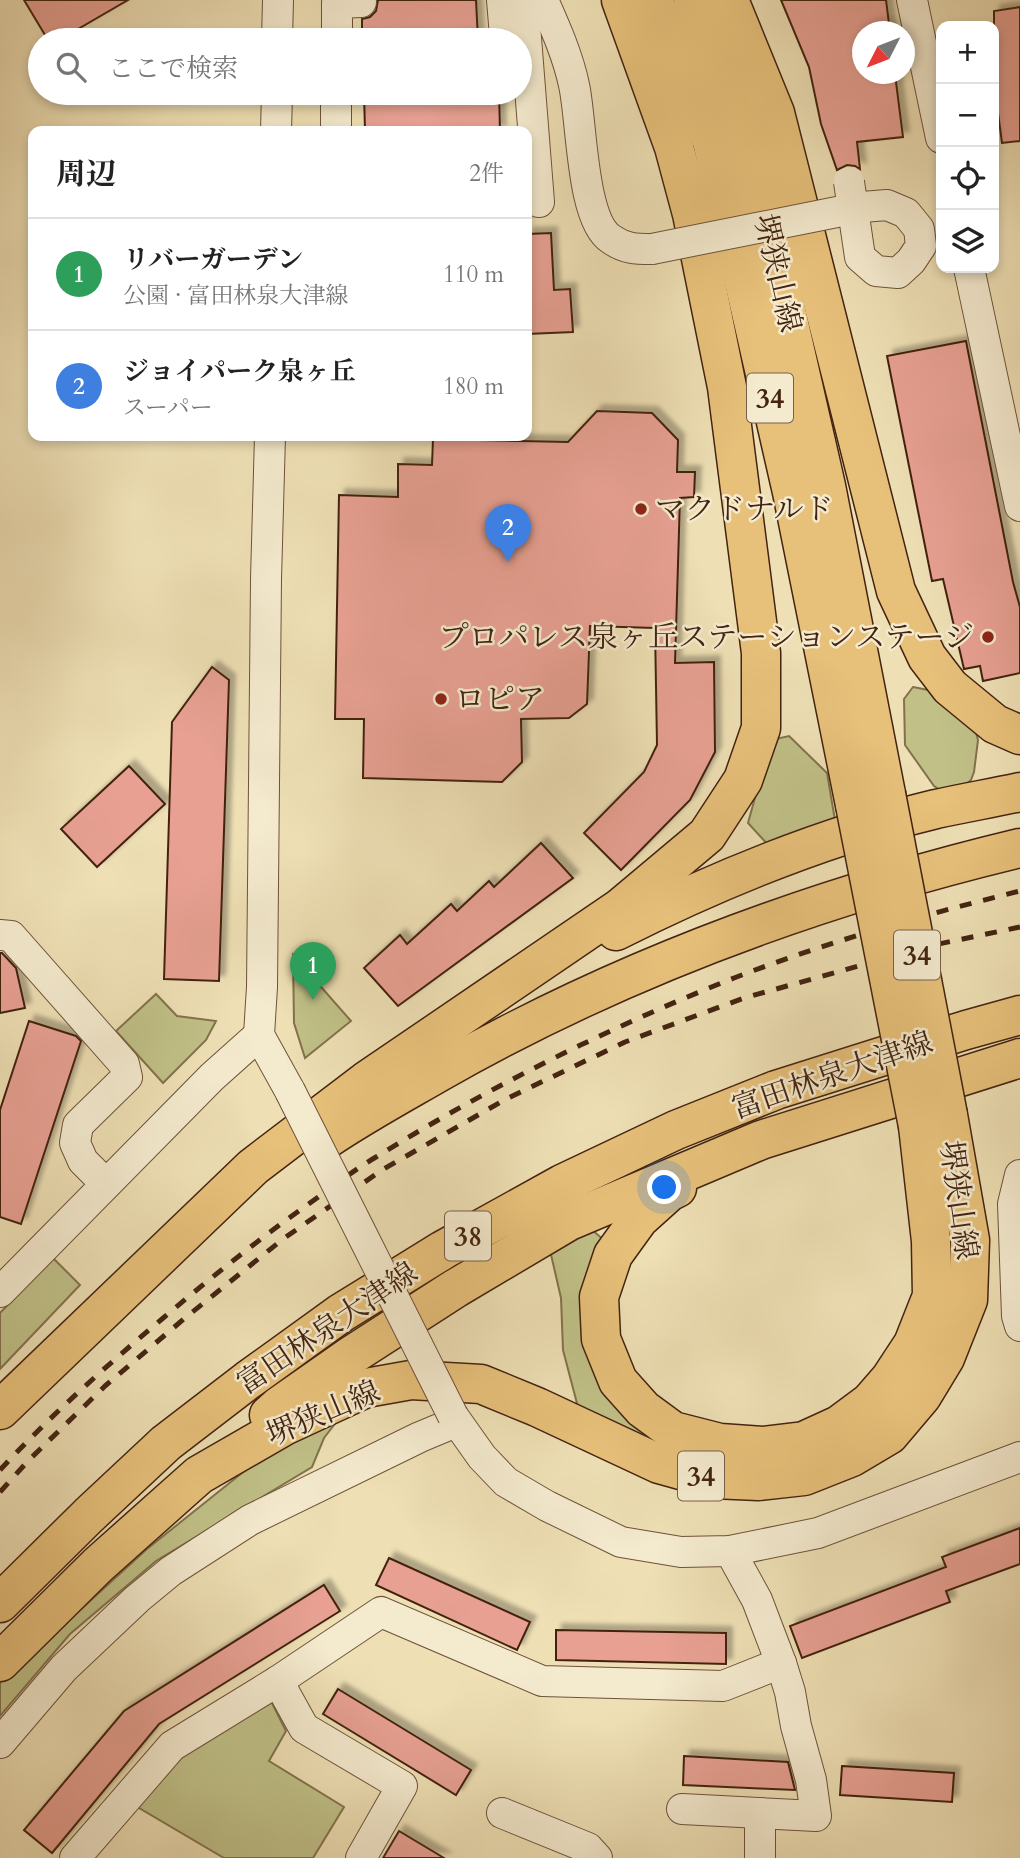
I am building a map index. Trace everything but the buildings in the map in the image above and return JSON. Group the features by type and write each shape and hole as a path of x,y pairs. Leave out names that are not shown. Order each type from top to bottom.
{"main road":[{"path":"0,1410 253,1167 366,1082 620,908 707,835 743,780 761,728 761,653 727,387 692,214 674,147 621,0"},
{"name":"堺狭山線","path":"653,0 712,141 792,492 870,799"},
{"name":"堺狭山線","path":"0,1661 98,1565 199,1475 284,1426 366,1388 411,1380 481,1384 659,1464 713,1479 760,1481 804,1476 852,1457 888,1435 922,1396 945,1358 968,1300 970,1240 933,1120 870,799 826,486 745,130 693,0"},
{"path":"729,0 775,113 896,592 927,657 950,687 995,724 1020,735"},
{"path":"440,1031 580,948 667,905 755,867 844,836 922,813 1020,792"},
{"path":"67,1344 249,1194 352,1122 480,1049 601,988 720,939 816,904 902,878 1020,848"},
{"name":"富田林泉大津線","path":"0,1603 166,1443 341,1313 443,1250 562,1184 688,1125 776,1090 1020,1015"},
{"name":"38","path":"199,1475 279,1406 349,1357 456,1288 569,1221 761,1140 1020,1058"},
{"path":"860,1107 1020,1077"},
{"name":"堺狭山線","path":"761,1140 669,1192 639,1219 614,1255 598,1297 601,1339 618,1381 643,1409 673,1431 720,1443 763,1446 804,1441 839,1425 870,1402 913,1344 932,1297 933,1120"}],"street":[{"path":"277,28 278,0"},
{"path":"502,0 504,28"},
{"path":"519,28 523,0"},
{"path":"543,0 559,34 574,85 587,186 594,214 608,238 630,249 652,249 836,213 849,210 862,207 887,205 906,213 919,229 921,246 911,261 898,273 876,271 860,257 855,220 853,207 849,182"},
{"path":"912,0 912,21"},
{"path":"337,28 337,3 361,2"},
{"path":"915,53 936,122"},
{"path":"276,126 277,105"},
{"path":"336,105 336,126"},
{"path":"525,105 528,126"},
{"path":"532,155 539,202"},
{"path":"970,273 1020,506"},
{"path":"270,441 262,987 259,1035 290,1091 455,1419 482,1457 506,1482 547,1506 621,1542 681,1552 730,1551 818,1533 1020,1457"},
{"path":"0,935 11,936 124,1064 127,1077 79,1125 75,1143 83,1161 106,1184"},
{"path":"0,1292 212,1077 259,1035"},
{"path":"1020,1175 1013,1204 1017,1316 1020,1326"},
{"path":"0,1743 64,1668 171,1571 250,1520 455,1419"},
{"path":"682,1809 816,1816 811,1780 790,1692 757,1601 730,1551"},
{"path":"75,1858 172,1746 278,1681 382,1612 542,1682 723,1686 780,1663"},
{"path":"278,1681 304,1727 402,1786 362,1858"},
{"path":"502,1813 588,1848 597,1858"},
{"path":"760,1813 760,1858"}],"green space":[{"path":"913,687 928,690 976,732 978,740 974,772 971,780 956,793 934,786 905,745 904,699"},
{"path":"789,736 827,773 836,826 770,847 748,823 771,740"},
{"path":"293,955 351,1021 305,1058 294,1023"},
{"path":"156,994 177,1016 216,1021 206,1040 163,1083 116,1031"},
{"path":"591,1229 605,1241 586,1291 680,1459 579,1411 563,1350 561,1298 549,1246"},
{"path":"53,1258 80,1285 0,1369 0,1313"},
{"path":"341,1416 324,1438 312,1467 156,1561 70,1634 0,1716 0,1683 147,1549 267,1453"},
{"path":"268,1695 286,1731 269,1761 344,1807 313,1858 224,1858 134,1805 177,1751"}],"railway":[{"path":"0,1470 38,1430 99,1374 243,1253 363,1165 462,1106 596,1038 734,978 876,930 1020,891"},
{"path":"0,1492 105,1386 283,1239 382,1170 506,1099 625,1042 744,998 934,945 1020,927"}],"place":[{"name":"マクドナルド","path":"641,509"},
{"name":"ジョイパーク泉ヶ丘","path":"508,562"},
{"name":"プロパレス泉ヶ丘ステーションステージ","path":"988,637"},
{"name":"ロピア","path":"441,699"},
{"name":"リバーガーデン","path":"313,1000"}]}
